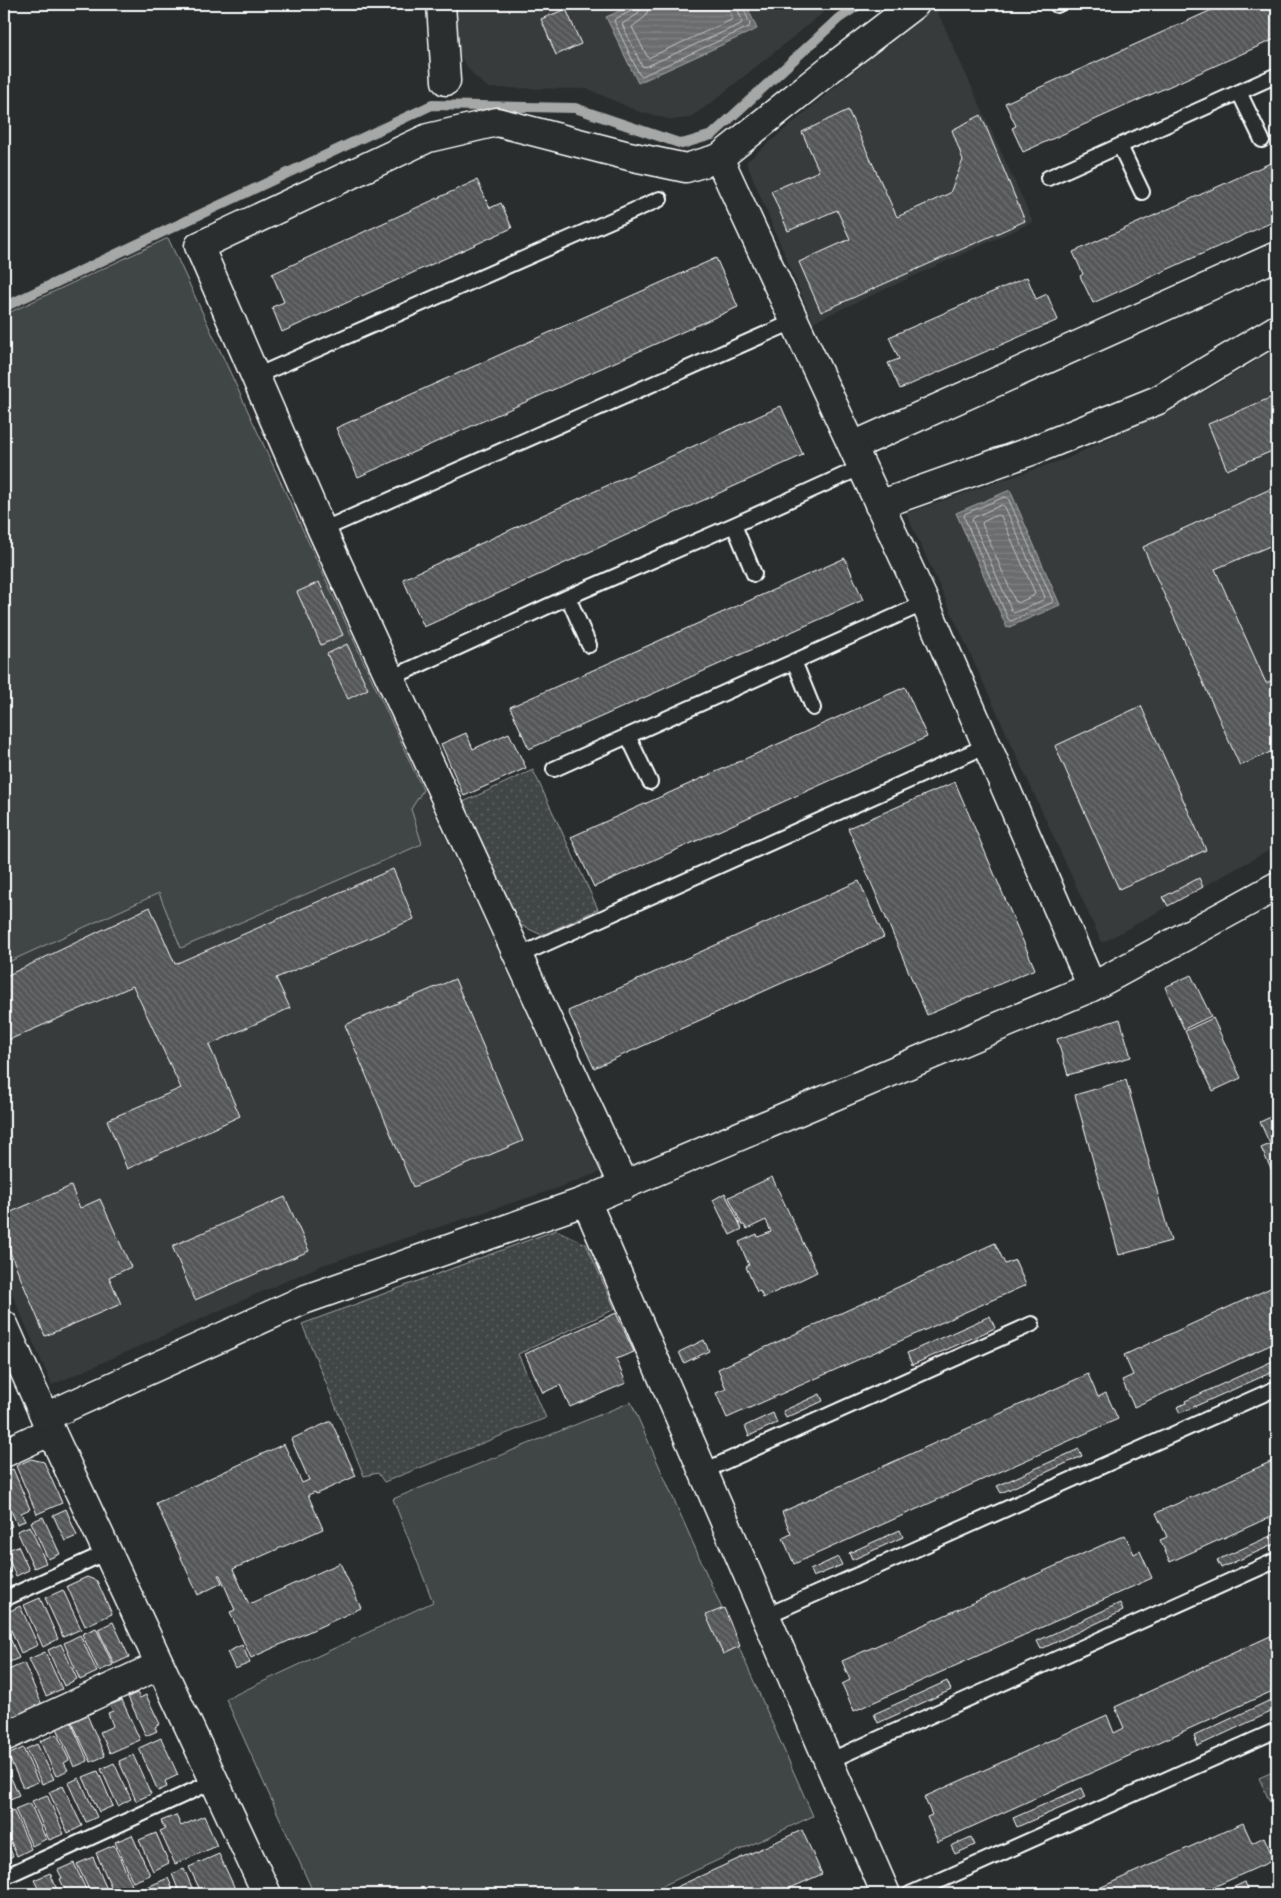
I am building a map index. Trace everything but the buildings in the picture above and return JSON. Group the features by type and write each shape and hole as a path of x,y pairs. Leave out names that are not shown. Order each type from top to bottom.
{"street":[{"path":"441,4 446,81"},
{"path":"624,1186 322,530 199,246 428,138 497,122 629,156 686,168 719,158 915,4"},
{"path":"719,158 925,603 1092,987"},
{"path":"858,456 1277,256"},
{"path":"878,505 1034,450 1158,400 1277,329"},
{"path":"4,1453 48,1424 306,1299 624,1186 1092,987 1277,886"},
{"path":"586,1201 886,1894"},
{"path":"4,1326 267,1894"},
{"path":"4,1737 160,1665"}],"lane":[{"path":"1048,178 1277,75"},
{"path":"1239,92 1262,140"},
{"path":"1120,146 1142,192"},
{"path":"256,376 660,199"},
{"path":"322,530 795,321"},
{"path":"391,678 568,597 734,525 858,456"},
{"path":"734,525 754,574"},
{"path":"568,597 589,645"},
{"path":"554,769 925,603"},
{"path":"794,661 813,708"},
{"path":"628,736 650,782"},
{"path":"518,956 988,746"},
{"path":"704,1472 1032,1324"},
{"path":"766,1616 1277,1388"},
{"path":"4,1599 107,1552"},
{"path":"829,1761 1277,1560"},
{"path":"910,1894 1277,1730"},
{"path":"4,1877 214,1781"}],"shaded area":[{"path":"452,4 834,4 711,103 689,118 672,120 637,111 588,89 489,88 475,77 455,50"},
{"path":"934,4 1033,222 813,322 746,162"},
{"path":"168,238 600,1172 555,1189 320,1266 52,1385 4,1276 4,315"},
{"path":"168,238 423,790 411,809 422,844 181,948 159,893 4,964 4,315"},
{"path":"1277,348 1277,846 1102,943 906,513 1068,458 1208,390"},
{"path":"533,770 598,909 542,935 518,924 463,802"},
{"path":"556,1230 586,1244 615,1309 518,1354 546,1418 384,1482 378,1473 364,1476 302,1324"},
{"path":"631,1402 813,1816 645,1894 314,1894 226,1699 433,1602 393,1499"},
{"path":"1277,1770 1277,1817 1259,1778"}],"water":[{"path":"635,4 746,4 757,29 638,83 606,17"},
{"path":"1010,490 1060,605 1007,628 956,513"}],"waterway":[{"path":"4,307 432,105 575,108 682,144 712,135 839,18 860,4"}]}
